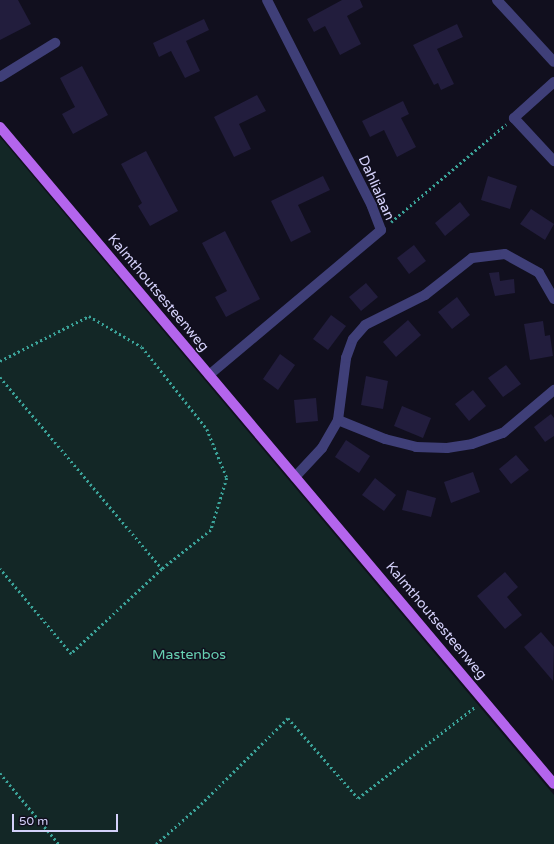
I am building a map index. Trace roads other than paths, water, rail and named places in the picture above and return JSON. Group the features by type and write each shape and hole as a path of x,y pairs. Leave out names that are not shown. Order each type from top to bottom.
{"main road":[{"name":"Kalmthoutsesteenweg","path":"0,127 485,700 554,784"}],"street":[{"name":"Dahlialaan","path":"209,375 381,230 372,206 267,0"},
{"path":"497,0 554,62"},
{"path":"0,77 55,43"},
{"path":"554,82 514,118 554,161"},
{"path":"295,477 322,448 338,420 346,358 353,339 365,325 425,295 472,258 505,254 539,273 554,299"},
{"path":"338,420 385,439 416,447 447,448 472,444 503,433 554,390"}],"park label":[{"name":"Mastenbos","path":"189,655"}]}
